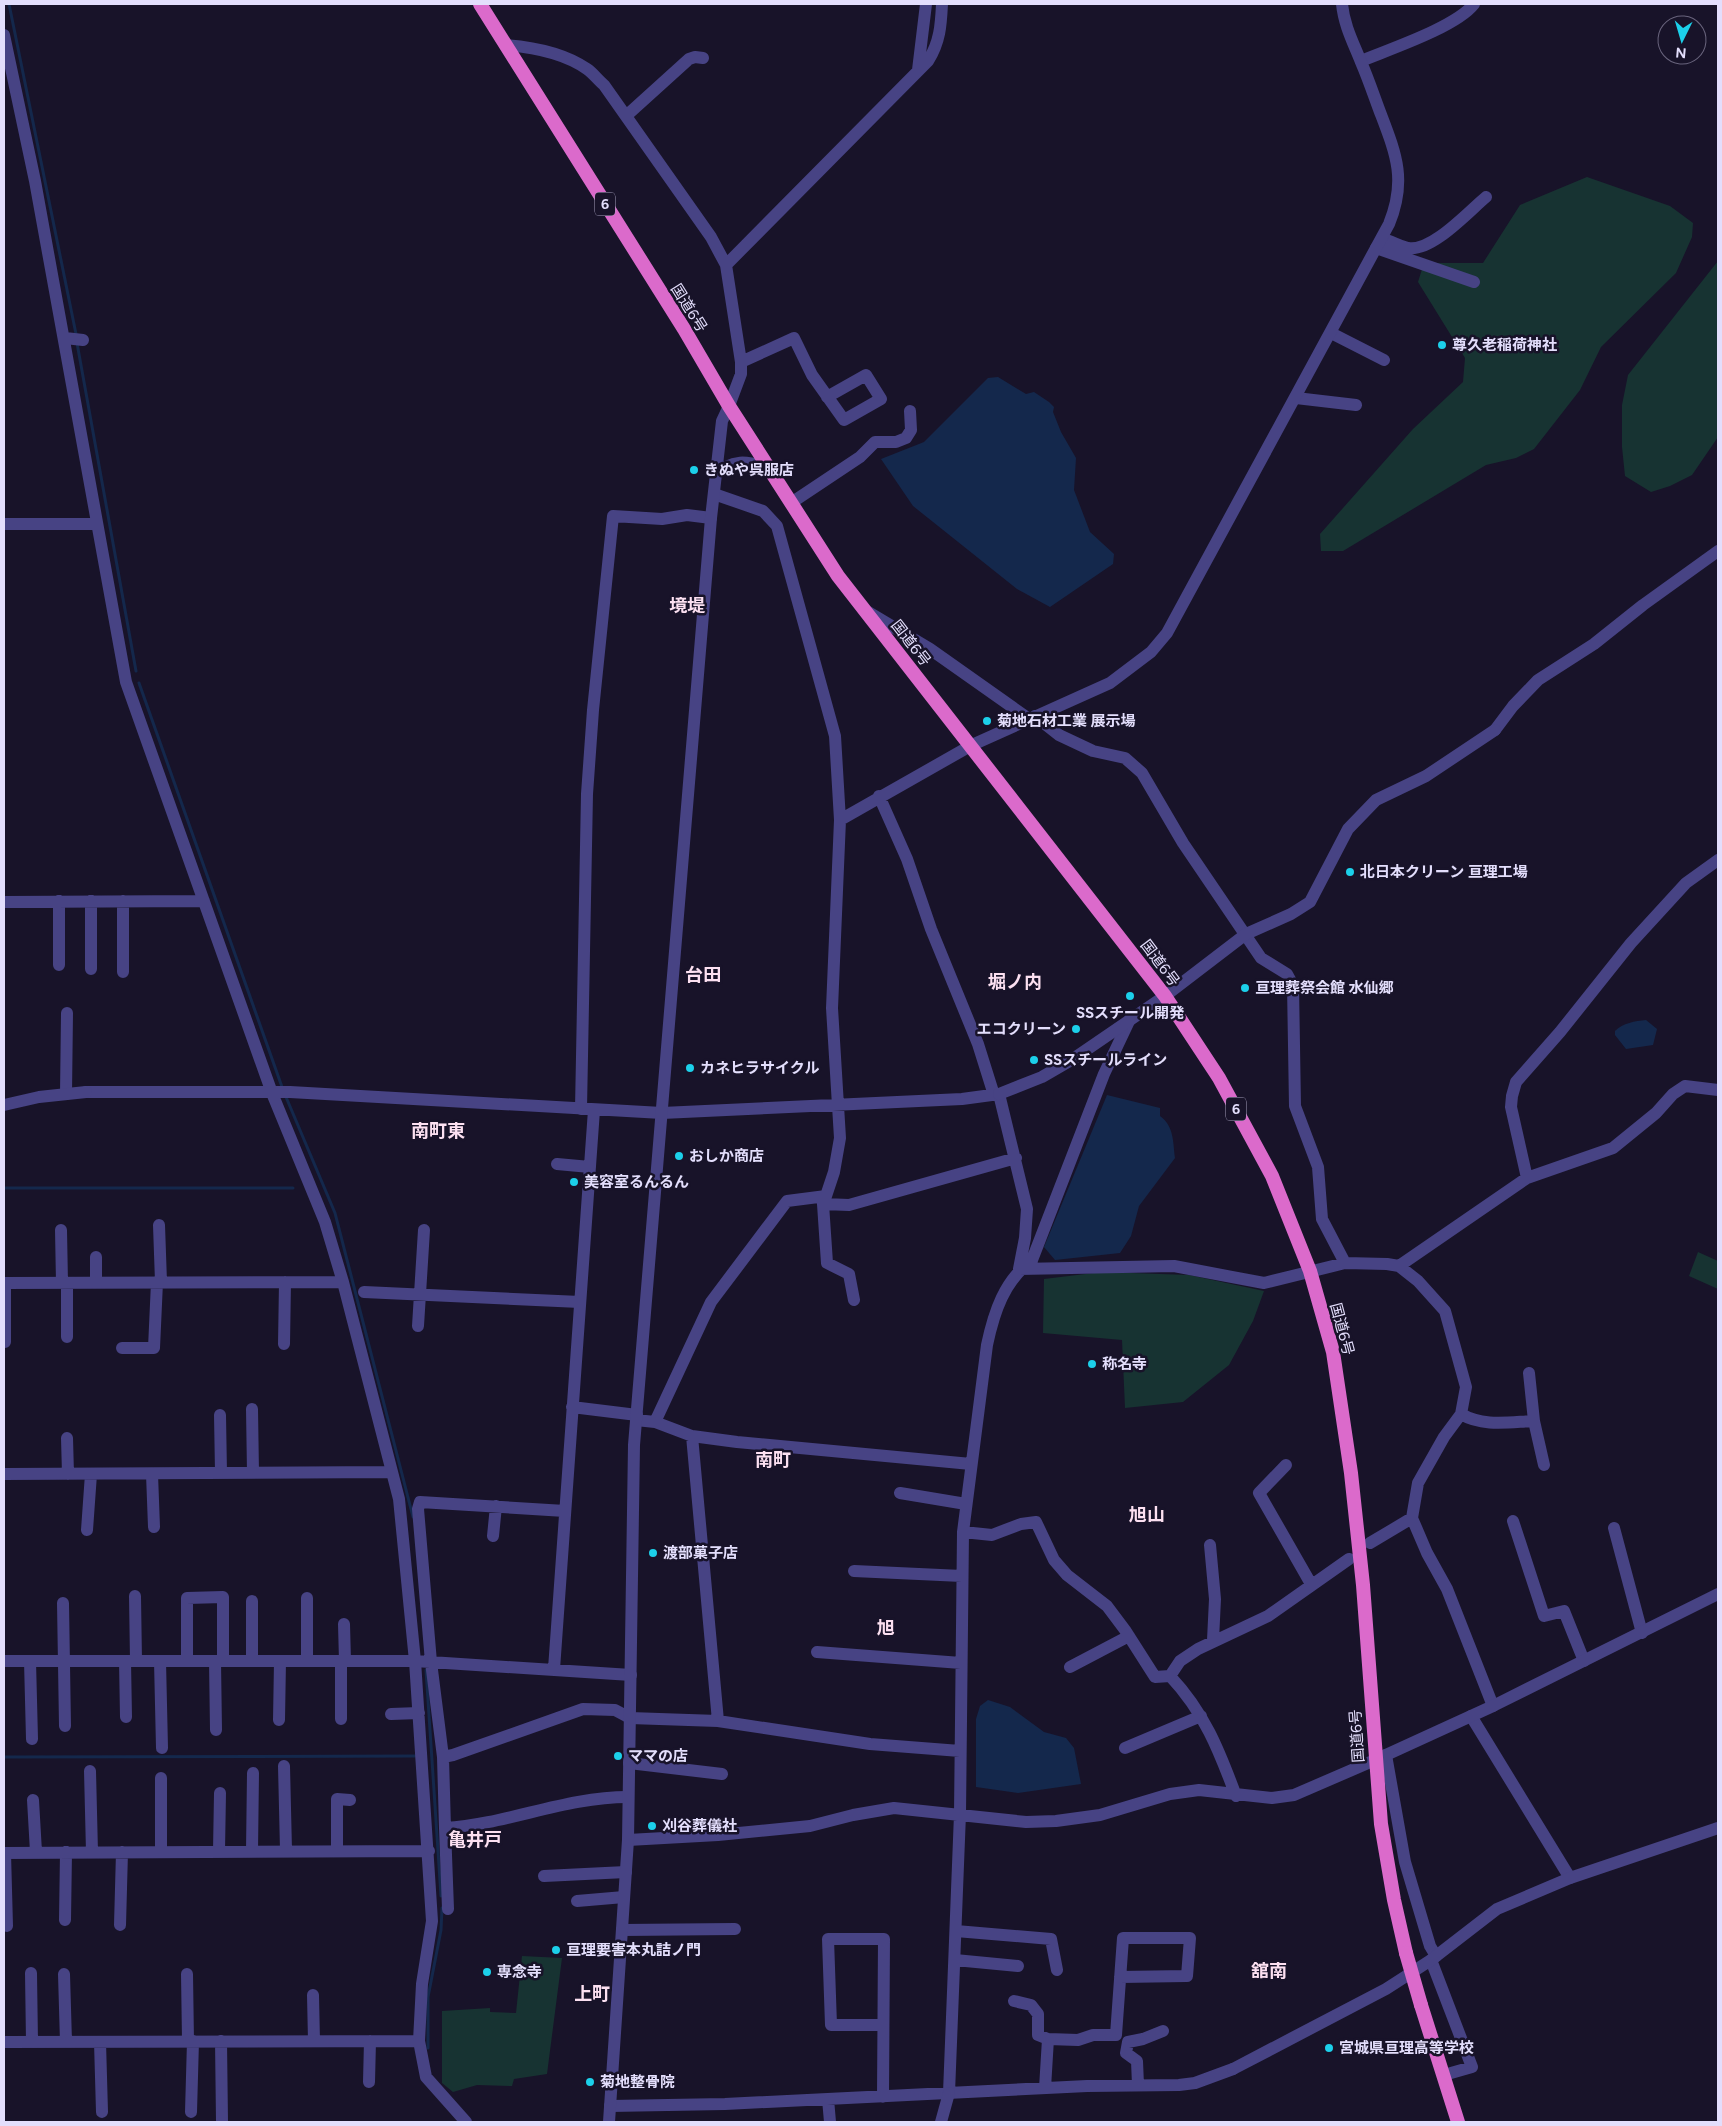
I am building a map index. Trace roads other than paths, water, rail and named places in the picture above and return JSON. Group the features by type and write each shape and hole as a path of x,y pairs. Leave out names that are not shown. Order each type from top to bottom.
{"highway":[{"name":"国道6号","path":"480,4 684,329 729,406 838,576 972,745 1165,996 1219,1078 1272,1176 1310,1271 1333,1352 1351,1473 1363,1586 1380,1758 1381,1824 1394,1900 1406,1952 1458,2122"}],"street":[{"path":"918,70 926,4"},
{"path":"726,265 918,70 936,49 942,26 942,4"},
{"path":"840,820 879,796 972,745 1110,683 1151,652 1167,633 1296,398 1396,208 1398,190 1397,156 1343,17 1342,4"},
{"path":"1361,61 1437,28 1467,12 1474,4"},
{"path":"4,35 35,181 65,338 126,682 272,1093 325,1222 343,1282 392,1472 402,1523 415,1661 429,1851 432,1921 422,1984 419,2041 426,2077 466,2122"},
{"path":"505,45 527,46 544,51 587,69 604,86 711,237 726,265 741,362 741,374 722,421 715,476 637,1418 628,1840 609,2122"},
{"path":"626,116 689,59 695,57 703,58"},
{"path":"1379,243 1420,248 1434,241 1486,197"},
{"path":"1379,243 1474,282"},
{"path":"1331,333 1384,360"},
{"path":"65,338 82,340"},
{"path":"741,362 794,338 812,375 827,397"},
{"path":"1296,398 1356,404"},
{"path":"791,503 860,457 875,442 896,442 906,438 910,430 910,411"},
{"path":"715,476 722,469 733,463 749,461 768,468"},
{"path":"714,494 763,512 777,526 835,736 840,820 832,1008 840,1138 834,1172 825,1200 827,1263 849,1274 854,1300"},
{"path":"554,1669 590,1167 588,1110 587,794 593,710 613,516 662,519 687,515 711,518"},
{"path":"4,524 97,524"},
{"path":"4,1105 39,1097 86,1092 300,1092 662,1113 838,1103 962,1099 996,1095 1042,1077 1165,996 1246,934 1291,914 1310,902 1348,829 1376,800 1426,776 1495,730 1513,706 1538,680 1594,644 1643,604 1718,551"},
{"path":"865,611 930,649 1060,735 1093,751 1125,758 1142,773 1183,843 1261,958 1286,974 1293,985 1295,1106 1318,1167 1322,1219 1346,1263"},
{"path":"879,796 907,859 931,929 978,1044 1016,1158 1027,1209 1025,1238 1019,1269 1004,1292 994,1315 986,1345 963,1532 960,1814 955,1960 949,2093 941,2122"},
{"path":"1526,1178 1511,1107 1516,1082 1560,1032 1638,936 1686,883 1718,860"},
{"path":"91,901 91,970"},
{"path":"123,901 123,972"},
{"path":"4,902 204,901"},
{"path":"59,902 59,965"},
{"path":"66,1094 67,1013"},
{"path":"1019,1269 1032,1260 1104,1074 1131,1017"},
{"path":"1399,1266 1526,1178 1613,1148 1656,1113 1674,1094 1685,1086 1718,1090"},
{"path":"655,1422 711,1302 786,1201 825,1200 849,1205 877,1199 909,1187 1016,1158"},
{"path":"556,1164 590,1167"},
{"path":"122,1348 154,1348 159,1282 159,1225"},
{"path":"61,1230 67,1337"},
{"path":"418,1326 424,1230"},
{"path":"96,1257 96,1282"},
{"path":"1019,1269 1174,1266 1264,1282 1346,1263 1387,1264 1399,1266 1432,1294 1445,1311 1466,1387 1461,1414 1444,1437 1418,1484 1412,1518 1427,1553 1447,1589 1494,1706"},
{"path":"284,1344 285,1282"},
{"path":"5,1342 4,1283 343,1282"},
{"path":"364,1292 580,1302"},
{"path":"1529,1373 1534,1420 1544,1464"},
{"path":"572,1407 655,1422 692,1436 971,1464"},
{"path":"252,1408 253,1473"},
{"path":"1461,1414 1472,1421 1486,1423 1534,1420"},
{"path":"220,1415 221,1473"},
{"path":"692,1436 718,1721"},
{"path":"67,1438 68,1474"},
{"path":"1286,1465 1259,1493 1311,1584"},
{"path":"4,1474 392,1472"},
{"path":"88,1530 91,1474"},
{"path":"152,1474 154,1527"},
{"path":"900,1493 966,1504"},
{"path":"448,1909 443,1756 431,1662 418,1509 420,1502 565,1511"},
{"path":"493,1536 496,1506"},
{"path":"1370,1544 1412,1518"},
{"path":"1513,1521 1544,1616 1564,1611 1584,1661"},
{"path":"963,1532 992,1535 1021,1524 1036,1522 1054,1560 1067,1575 1107,1606 1155,1677 1170,1676"},
{"path":"1614,1528 1642,1633"},
{"path":"1210,1545 1215,1599 1213,1640"},
{"path":"1170,1676 1180,1661 1213,1640 1268,1616 1349,1559"},
{"path":"854,1571 962,1576"},
{"path":"628,1840 718,1835 810,1826 853,1815 894,1808 1026,1822 1056,1821 1100,1815 1170,1794 1200,1790 1236,1796 1272,1798 1294,1795 1494,1706 1718,1594"},
{"path":"126,1717 135,1596"},
{"path":"187,1661 187,1598 223,1597 216,1730"},
{"path":"307,1598 307,1661"},
{"path":"252,1601 252,1661"},
{"path":"63,1603 66,1726"},
{"path":"341,1719 344,1624"},
{"path":"1070,1667 1129,1636"},
{"path":"817,1652 961,1663"},
{"path":"4,1660 415,1661 631,1675"},
{"path":"30,1661 32,1739"},
{"path":"160,1661 162,1748"},
{"path":"279,1720 280,1661"},
{"path":"1170,1676 1187,1695 1215,1739 1236,1796"},
{"path":"443,1756 453,1755 583,1709 615,1710 630,1718 718,1721 870,1744 960,1751"},
{"path":"391,1714 419,1712"},
{"path":"1124,1748 1201,1716"},
{"path":"1471,1716 1570,1878"},
{"path":"1380,1758 1405,1862 1430,1946 1472,2067 1444,2075"},
{"path":"629,1763 722,1774"},
{"path":"284,1766 286,1850"},
{"path":"90,1771 92,1852"},
{"path":"252,1851 253,1773"},
{"path":"161,1778 161,1851"},
{"path":"219,1851 220,1793"},
{"path":"446,1828 495,1822 558,1805 608,1797 628,1797"},
{"path":"337,1850 336,1799 350,1800"},
{"path":"33,1800 36,1852"},
{"path":"610,2106 828,2099 1195,2082 1233,2069 1386,1989 1434,1958 1497,1910 1570,1878 1718,1828"},
{"path":"7,1926 4,1853 286,1850 429,1851"},
{"path":"64,1920 66,1852"},
{"path":"120,1925 122,1852"},
{"path":"544,1876 626,1872"},
{"path":"577,1900 624,1897"},
{"path":"622,1930 735,1930"},
{"path":"956,1931 1051,1939 1057,1970"},
{"path":"1014,2001 1031,2005 1038,2014 1038,2035 1048,2039 1078,2040 1093,2035 1116,2035 1120,1977 1123,1938 1190,1938 1187,1976 1120,1977"},
{"path":"882,2096 883,2025 884,1939 828,1939 831,2025 883,2025"},
{"path":"955,1960 1018,1966"},
{"path":"32,1973 32,2042"},
{"path":"64,1974 66,2042"},
{"path":"188,1974 191,2112"},
{"path":"313,1995 314,2041"},
{"path":"1138,2085 1138,2061 1126,2053 1128,2042 1143,2039 1162,2031"},
{"path":"1044,2088 1048,2039"},
{"path":"221,2041 222,2122"},
{"path":"369,2082 370,2041"},
{"path":"4,2042 419,2041"},
{"path":"100,2042 102,2112"},
{"path":"828,2099 830,2122"}],"water":[{"path":"998,377 1026,394 1034,392 1054,407 1053,412 1061,432 1076,458 1074,490 1090,532 1114,554 1113,564 1050,607 1017,589 913,506 881,459 924,442 988,378"},
{"path":"1646,1020 1657,1029 1653,1045 1626,1049 1615,1035 1615,1031 1625,1024"},
{"path":"1107,1095 1160,1108 1160,1116 1165,1120 1172,1135 1175,1158 1139,1206 1131,1236 1120,1253 1055,1260 1044,1247"},
{"path":"988,1700 1010,1707 1044,1732 1066,1738 1074,1748 1081,1784 1018,1793 976,1787 976,1719 980,1706"}],"waterway":[{"path":"9,4 76,334"},
{"path":"77,343 136,671"},
{"path":"139,683 282,1087"},
{"path":"286,1097 335,1213 413,1517"},
{"path":"4,1188 293,1188"},
{"path":"426,1670 441,1896"},
{"path":"4,1757 417,1756"},
{"path":"428,2048 428,1997 441,1930 442,1908"}],"place":[{"name":"尊久老稲荷神社","path":"1442,345"},
{"name":"きぬや呉服店","path":"694,470"},
{"name":"菊地石材工業 展示場","path":"987,721"},
{"name":"北日本クリーン 亘理工場","path":"1350,872"},
{"name":"亘理葬祭会館 水仙郷","path":"1245,988"},
{"name":"SSスチール開発","path":"1130,996"},
{"name":"エコクリーン","path":"1076,1029"},
{"name":"SSスチールライン","path":"1034,1060"},
{"name":"カネヒラサイクル","path":"690,1068"},
{"name":"おしか商店","path":"679,1156"},
{"name":"美容室るんるん","path":"574,1182"},
{"name":"称名寺","path":"1092,1364"},
{"name":"渡部菓子店","path":"653,1553"},
{"name":"ママの店","path":"618,1756"},
{"name":"刈谷葬儀社","path":"652,1826"},
{"name":"亘理要害本丸詰ノ門","path":"556,1950"},
{"name":"専念寺","path":"487,1972"},
{"name":"宮城県亘理高等学校","path":"1329,2048"},
{"name":"菊地整骨院","path":"590,2082"}],"district":[{"name":"境堤","path":"687,606"},
{"name":"台田","path":"703,975"},
{"name":"堀ノ内","path":"1015,982"},
{"name":"南町東","path":"438,1131"},
{"name":"南町","path":"773,1460"},
{"name":"旭山","path":"1147,1515"},
{"name":"旭","path":"886,1628"},
{"name":"亀井戸","path":"475,1840"},
{"name":"舘南","path":"1269,1971"},
{"name":"上町","path":"592,1994"}]}
